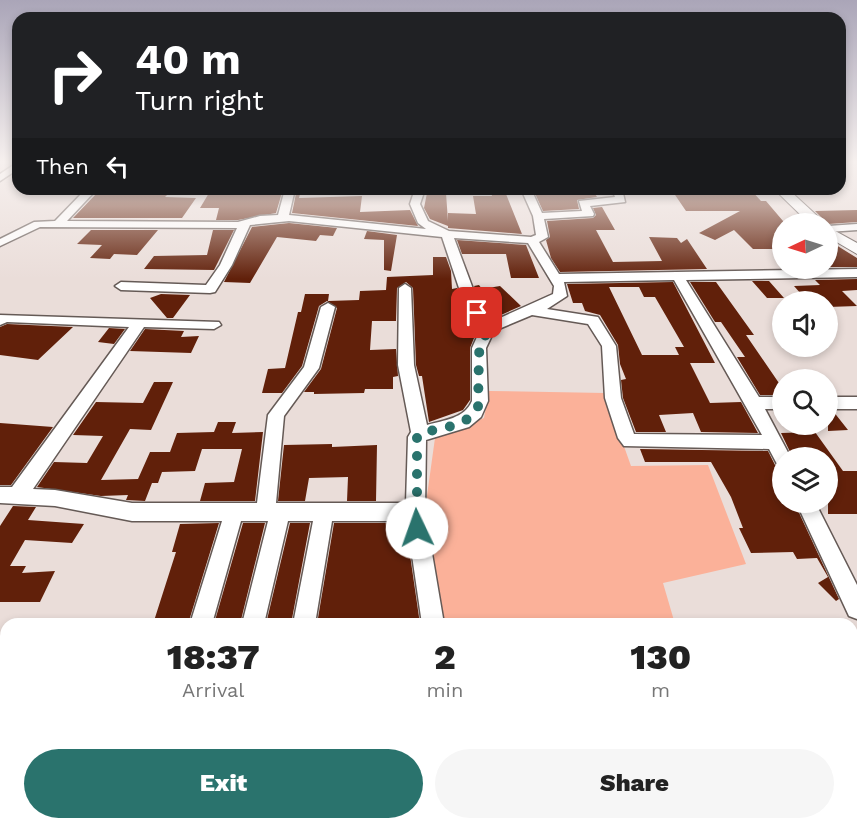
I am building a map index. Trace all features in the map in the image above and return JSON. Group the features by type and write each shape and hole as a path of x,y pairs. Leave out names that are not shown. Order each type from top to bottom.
{"main road":[{"path":"793,201 807,213"},
{"path":"838,237 857,250"}],"street":[{"path":"59,223 81,201"},
{"path":"283,218 287,201"},
{"path":"416,201 415,204 423,223 447,234 469,297 488,328"},
{"path":"0,243 33,225 59,223 245,224 260,219 283,218 532,240 543,236 531,201"},
{"path":"538,216 589,214 583,203 612,201"},
{"path":"121,286 210,289 226,265 245,224"},
{"path":"838,229 857,227"},
{"path":"432,618 415,512 417,437 420,434 463,422 475,414 480,401 479,348 488,328 560,296 560,286 532,240"},
{"path":"555,278 857,273"},
{"path":"678,276 754,403 777,447"},
{"path":"405,288 406,365 420,434"},
{"path":"255,618 273,512 276,415 311,368 328,307"},
{"path":"532,310 593,320 609,346 613,398 630,441 774,442"},
{"path":"0,321 4,318 214,325"},
{"path":"9,496 140,322"},
{"path":"754,403 772,403"},
{"path":"838,403 857,403"},
{"path":"9,496 55,498 132,512 415,512"},
{"path":"203,618 234,512"},
{"path":"304,618 324,513"},
{"path":"810,513 857,608"}],"shaded area":[{"path":"489,391 605,393 631,466 708,465 746,564 663,583 673,618 443,618 422,532 435,438 484,418"}],"building":[{"path":"90,201 194,201 182,218 73,218"},
{"path":"204,201 280,201 276,213 238,220 216,220 219,208 200,208"},
{"path":"295,201 361,201 360,212 410,210 418,226 292,213"},
{"path":"425,201 447,201 448,221 448,213 476,214 474,201 509,201 522,234 448,228 430,219 424,208"},
{"path":"538,201 577,201 579,209 543,211"},
{"path":"679,201 766,201 776,213 772,213 772,249 753,249 734,230 715,240 699,233 740,211 686,211"},
{"path":"602,207 615,230 596,230 613,262 662,261 649,237 677,238 681,243 687,239 707,269 560,272 551,258 546,240 550,237 547,221 593,218 596,215 593,208"},
{"path":"857,210 857,222 838,223 838,213 817,213 815,211"},
{"path":"289,223 337,228 333,236 320,235 316,241 277,237 250,283 224,282 252,227"},
{"path":"91,230 158,230 137,255 114,254 110,259 90,258 102,245 77,244"},
{"path":"213,230 234,230 214,270 144,269 154,256 207,255"},
{"path":"367,231 397,235 391,271 384,270 384,240 364,239"},
{"path":"457,240 526,245 539,278 511,278 506,254 462,254"},
{"path":"838,246 857,258 857,267 838,267"},
{"path":"433,257 446,257 451,271 452,289 457,288 478,328 470,348 470,400 463,410 429,422 422,376 419,376 416,365 413,288 406,282 397,288 396,321 372,321 370,350 396,349 398,376 393,377 393,389 365,389 364,393 314,394 314,392 304,392 321,369 337,308 327,301 319,306 302,366 282,393 262,393 268,369 285,368 298,312 301,312 305,294 329,294 328,301 359,300 360,291 386,290 387,277 433,275"},
{"path":"857,279 857,290 842,291 857,306 838,307 838,291 798,291 794,286 820,285 815,280"},
{"path":"752,281 769,281 778,291 772,291 772,298 767,298"},
{"path":"673,282 715,363 690,363 710,403 741,402 758,433 701,432 693,413 659,415 666,432 636,432 623,398 621,380 626,379 620,364 618,345 600,315 585,311 582,303 573,303 567,284","holes":["609,287 639,287 644,297 655,297 684,347 675,347 679,355 642,355"]},
{"path":"690,282 716,282 754,335 746,335 772,373 772,395 760,395 737,357 745,357 721,322 715,322"},
{"path":"479,285 482,289 500,286 521,306 492,319 474,286"},
{"path":"161,294 190,295 173,318 167,318 150,298"},
{"path":"7,324 73,327 38,360 0,355 0,327"},
{"path":"109,328 125,329 114,344 98,342"},
{"path":"145,329 184,331 181,337 199,336 191,353 130,351"},
{"path":"154,382 173,382 151,430 130,429 101,480 138,479 150,452 170,452 177,433 214,432 218,422 236,422 232,433 263,432 255,501 200,501 205,483 234,482 242,449 202,449 195,471 162,472 158,483 152,483 145,501 126,500 128,495 101,496 37,487 54,462 87,463 103,436 73,435 96,402 143,403"},
{"path":"838,417 848,430 838,430"},
{"path":"0,423 53,427 11,485 0,485"},
{"path":"782,435 817,435 826,447 788,447"},
{"path":"332,444 332,447 377,445 376,501 347,501 348,477 309,478 305,501 278,501 284,445"},
{"path":"640,449 768,451 772,459 772,513 799,513 839,599 836,601 818,583 828,577 817,558 797,559 793,552 751,553 739,528 743,528 731,497 711,462 645,462"},
{"path":"838,464 843,471 857,471 857,514 828,514 838,513"},
{"path":"13,506 36,507 28,520 84,524 72,543 25,540 10,566 26,566 22,573 55,571 40,602 0,602 0,526"},
{"path":"219,523 190,618 155,618 176,552 172,552 180,524"},
{"path":"243,523 265,523 241,618 216,618"},
{"path":"290,523 310,523 292,618 267,618"},
{"path":"334,523 404,523 404,555 410,555 419,618 318,618"}],"route":[{"path":"417,528 415,512 417,437 422,433 463,422 475,414 480,401 479,348 488,328 477,313"}]}
